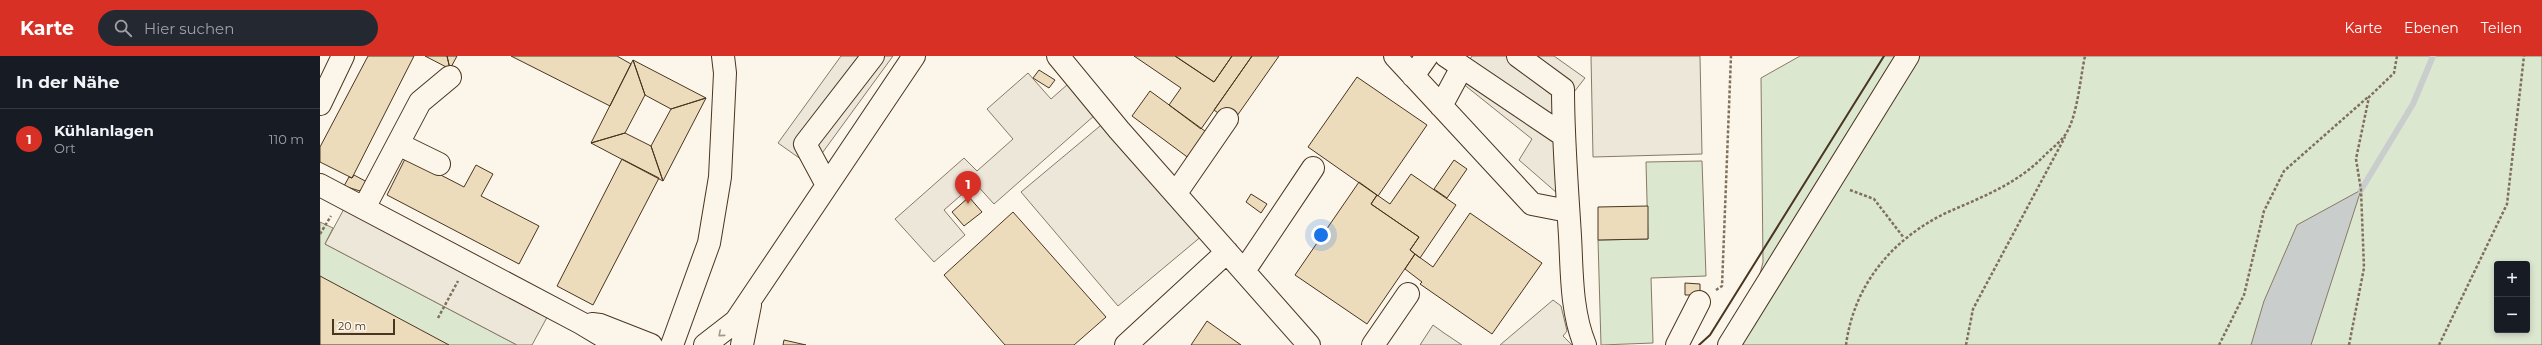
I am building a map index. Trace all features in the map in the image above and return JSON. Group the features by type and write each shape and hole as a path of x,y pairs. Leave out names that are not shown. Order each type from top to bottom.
{"lane":[{"path":"320,104 343,56"},
{"path":"672,345 709,243 720,177 725,74 723,56"},
{"path":"828,185 805,144 873,56"},
{"path":"706,345 736,321 914,56"},
{"path":"1058,56 1309,345"},
{"path":"1395,56 1532,204 1568,211"},
{"path":"1413,76 1427,56"},
{"path":"1518,56 1563,89 1563,135 1576,314 1585,345"},
{"path":"1729,345 1908,56"},
{"path":"1441,106 1454,61 1563,135"},
{"path":"364,208 420,102 450,77"},
{"path":"1176,193 1227,119"},
{"path":"398,144 439,164"},
{"path":"1244,271 1313,168"},
{"path":"320,185 581,323 606,338 611,345"},
{"path":"1126,345 1227,252"},
{"path":"1373,345 1408,294"},
{"path":"742,345 752,298"},
{"path":"1677,345 1699,302"},
{"path":"581,323 600,325 651,345"}],"path":[{"path":"1699,302 1722,286 1731,56"},
{"path":"1966,345 1973,308 2067,133 2077,99 2085,56"},
{"path":"2219,345 2244,295 2264,211 2284,171 2369,97 2394,73 2397,56"},
{"path":"2439,345 2507,204 2524,56"},
{"path":"2349,345 2364,268 2361,190 2356,159 2369,97"},
{"path":"1846,345 1858,298 1876,268 1904,238 1947,213 1986,197 2030,170 2067,133"},
{"path":"1824,191 1842,187 1874,199 1904,238"},
{"path":"438,318 467,263"}],"green space":[{"path":"1800,56 2542,56 2542,345 1742,345 1763,262 1761,78"},
{"path":"1702,161 1706,276 1651,278 1653,343 1601,345 1598,240 1648,239 1646,162"},
{"path":"320,222 333,228 325,244 517,345 445,345 320,283"}],"shaded area":[{"path":"841,56 893,56 812,167 778,143"},
{"path":"1472,56 1554,56 1585,78 1560,110 1557,193 1519,160 1532,139 1457,79"},
{"path":"1591,56 1700,56 1702,154 1593,157"},
{"path":"1028,73 1051,99 1068,84 1095,115 994,204 975,183 944,210 965,235 934,262 895,219 964,158 977,171 1013,139 987,109"},
{"path":"1106,121 1203,235 1118,306 1021,192"},
{"path":"2361,190 2311,345 2251,345 2264,301 2297,225"},
{"path":"345,207 551,310 532,345 517,345 325,244"},
{"path":"1553,300 1561,306 1567,331 1563,336 1572,345 1500,345"},
{"path":"1433,325 1444,333 1462,345 1420,345"}],"building":[{"path":"368,56 414,56 352,178 320,162 320,147"},
{"path":"425,56 447,56 450,69"},
{"path":"447,56 457,56 450,69"},
{"path":"511,56 617,56 631,64 610,106"},
{"path":"1134,56 1175,56 1214,82 1232,56 1252,56 1201,129 1169,105 1181,88"},
{"path":"1175,56 1232,56 1214,82"},
{"path":"1252,56 1279,56 1232,123 1214,110"},
{"path":"633,60 645,95 625,133 591,143"},
{"path":"633,60 706,98 671,109 645,95"},
{"path":"1039,70 1055,80 1049,88 1033,78"},
{"path":"1357,77 1427,125 1378,196 1308,147"},
{"path":"1150,91 1209,134 1190,159 1132,116"},
{"path":"706,98 663,181 651,146 671,109"},
{"path":"625,133 651,146 663,181 591,143"},
{"path":"406,157 464,187 476,165 493,174 481,196 539,226 519,264 387,195"},
{"path":"622,159 659,178 593,305 557,286"},
{"path":"1454,160 1467,169 1447,198 1434,189"},
{"path":"1411,174 1456,205 1420,258 1410,250 1419,237 1371,204 1377,195 1390,204"},
{"path":"354,175 367,182 360,191 344,186 349,177 352,178"},
{"path":"1359,182 1377,195 1371,204 1419,237 1410,250 1415,254 1367,324 1295,275"},
{"path":"1251,194 1267,204 1261,213 1246,202"},
{"path":"969,197 982,212 964,226 952,212"},
{"path":"1648,206 1648,239 1598,240 1598,207"},
{"path":"1013,212 1106,317 1074,345 1005,345 944,275"},
{"path":"1470,213 1542,263 1492,334 1420,284 1422,282 1405,269 1415,254 1433,267"},
{"path":"320,276 449,345 320,345"},
{"path":"1685,283 1700,284 1700,295 1685,295"},
{"path":"1207,321 1241,345 1191,345"},
{"path":"784,340 806,345 783,345"}],"waterway":[{"path":"2361,190 2413,104 2433,56"}],"wall":[{"path":"1699,345 1710,335 1884,56"}],"place":[{"name":"Kühlanlagen","path":"968,204"}]}
